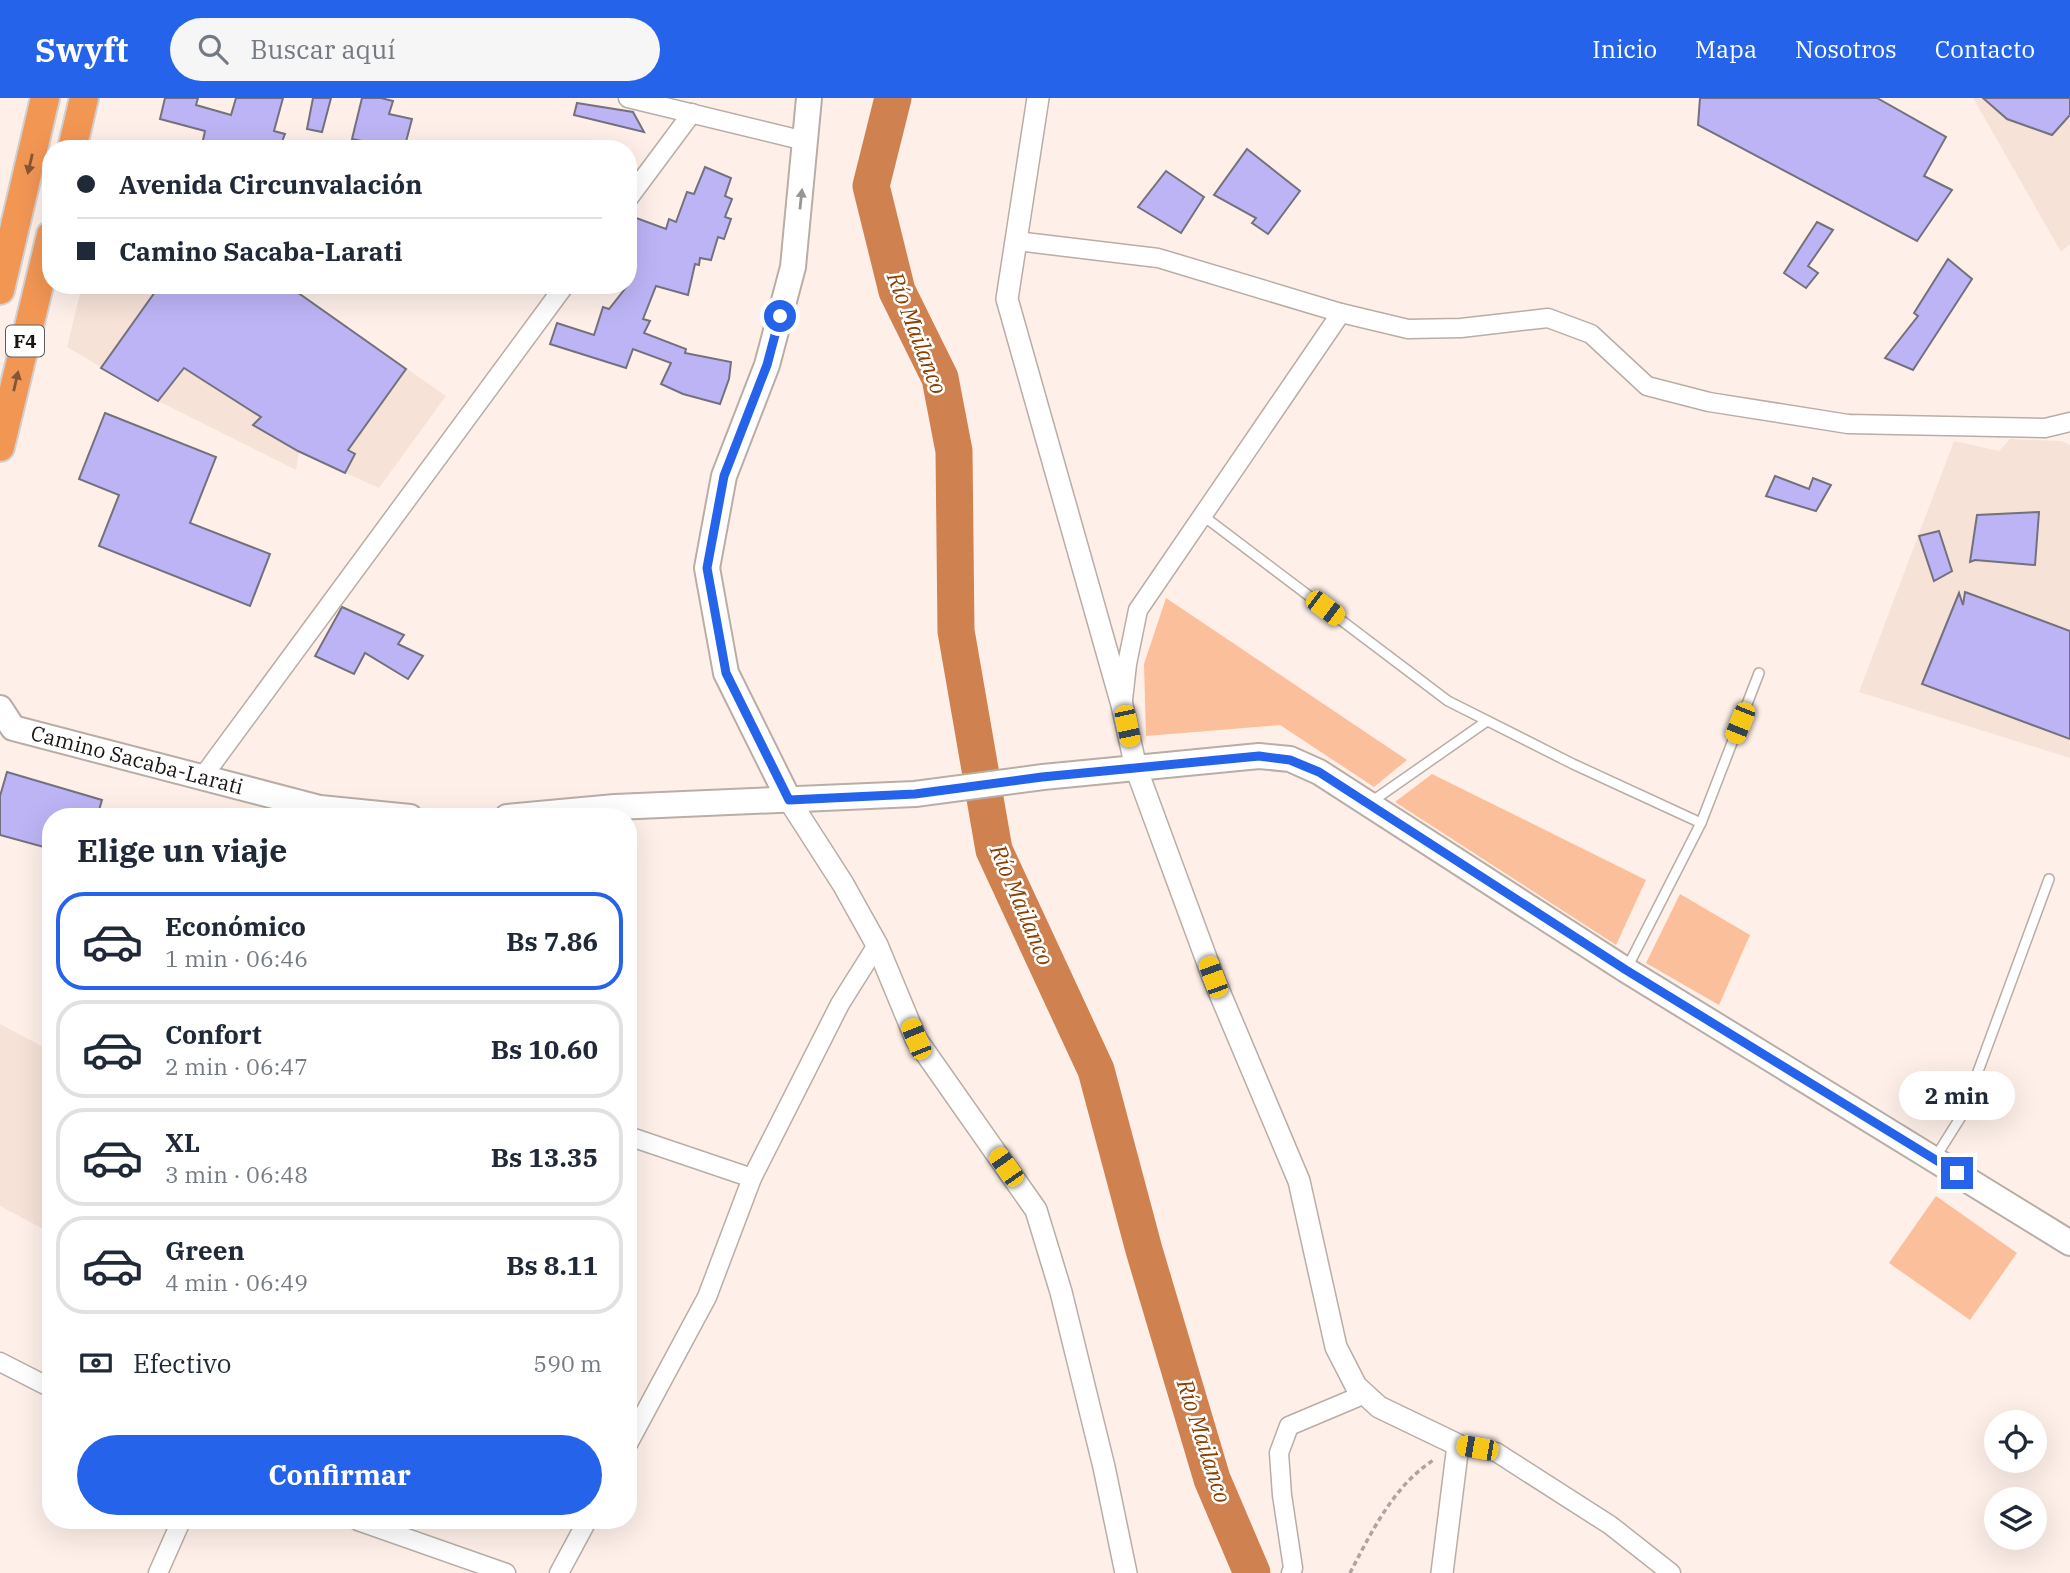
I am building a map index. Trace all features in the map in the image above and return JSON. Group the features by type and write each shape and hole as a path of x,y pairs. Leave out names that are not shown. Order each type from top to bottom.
{"highway":[{"path":"0,290 45,98"},
{"path":"74,140 84,98"},
{"name":"F4","path":"0,447 42,273"}],"main road":[{"path":"789,800 726,673 707,568 724,476 767,365 793,267 809,98"},
{"name":"Camino Sacaba-Larati","path":"0,708 13,728 320,808"},
{"path":"604,808 915,794 1042,777 1259,756 1290,760 1319,772 1626,970 2070,1243"}],"street":[{"path":"628,98 805,141"},
{"path":"1038,98 1007,299 1122,705 1136,768 1213,977 1300,1181 1336,1347 1356,1386 1379,1407 1458,1445 1496,1452 1610,1525 1671,1573"},
{"path":"637,187 692,113"},
{"path":"1016,241 1158,258 1341,313 1408,330 1461,328 1548,318 1591,334 1647,386 1709,402 1848,424 2045,428 2069,423"},
{"path":"201,779 558,294"},
{"path":"1122,705 1138,610 1341,313"},
{"path":"789,800 843,884 877,945 916,1039 1036,1210 1064,1306 1104,1467 1126,1573"},
{"path":"637,1427 707,1297 752,1178 840,1004 877,945"},
{"path":"637,1139 752,1178"},
{"path":"0,1362 42,1383"},
{"path":"1291,1573 1293,1568 1279,1453 1289,1426 1365,1394"},
{"path":"1441,1573 1458,1445"},
{"path":"158,1573 177,1529"},
{"path":"381,1529 506,1573"},
{"path":"559,1573 583,1529"}],"lane":[{"path":"1202,515 1448,701 1573,764 1700,823"},
{"path":"1626,970 1700,823 1759,673"},
{"path":"1368,803 1487,721"},
{"path":"1934,1159 1962,1115 2049,879"}],"path":[{"path":"1350,1573 1380,1515 1419,1469 1458,1445"}],"shaded area":[{"path":"1973,98 2070,98 2070,244 2061,252"},
{"path":"80,294 300,294 446,396 379,488 299,452 296,470 158,401 67,347"},
{"path":"2010,439 2062,441 2070,445 2070,758 1859,692 1954,441 1999,451"},
{"path":"1166,598 1407,760 1374,787 1280,725 1146,736 1144,664"},
{"path":"1432,774 1646,880 1616,945 1395,802"},
{"path":"1680,894 1750,935 1719,1005 1646,963"},
{"path":"0,1024 42,1046 42,1228 0,1206"},
{"path":"1936,1196 2017,1253 1970,1320 1889,1263"}],"building":[{"path":"165,98 198,98 196,105 231,115 236,98 283,98 274,131 285,134 283,140 203,140 205,131 160,119"},
{"path":"313,98 331,98 322,132 307,129"},
{"path":"362,98 393,101 389,114 412,119 406,140 352,139"},
{"path":"1700,98 1877,98 1946,137 1924,176 1952,190 1917,241 1698,125"},
{"path":"1983,98 2070,98 2070,115 2052,135 2007,119"},
{"path":"577,103 633,112 644,132 574,115"},
{"path":"1247,149 1300,191 1268,234 1252,223 1256,218 1214,195"},
{"path":"705,167 731,178 725,196 732,199 725,217 731,219 724,239 718,237 711,260 700,258 699,265 695,264 688,295 656,286 643,319 650,321 644,333 686,349 685,353 731,362 729,379 720,404 683,394 661,384 671,363 633,349 626,368 550,344 557,323 594,335 603,307 609,309 621,294 637,294 637,218 666,229 669,219 676,222 687,192 694,194"},
{"path":"1166,171 1204,197 1181,233 1138,207"},
{"path":"1817,222 1833,230 1808,266 1818,273 1806,288 1784,273"},
{"path":"1948,259 1972,279 1913,370 1885,358 1918,316 1914,313"},
{"path":"154,294 300,294 406,369 348,450 355,454 345,473 298,451 253,425 261,417 184,368 158,401 101,368"},
{"path":"105,413 216,457 190,523 270,554 250,606 99,546 119,495 79,479"},
{"path":"1775,476 1809,489 1813,478 1831,485 1816,511 1766,496"},
{"path":"2039,512 2035,565 1975,560 1970,562 1977,515"},
{"path":"1939,531 1952,571 1934,581 1919,536"},
{"path":"1965,592 2070,631 2070,739 1922,684 1959,593 1963,605"},
{"path":"342,607 404,635 398,644 423,656 408,679 365,653 354,674 315,656"},
{"path":"7,772 102,800 100,808 42,808 42,847 0,835 0,796"}],"waterway":[{"name":"Río Mailanco","path":"893,98 871,186 897,291 940,378 954,451 956,631 994,850 1096,1070 1144,1250 1212,1479 1252,1573"}],"route":[{"path":"780,316 767,365 724,476 707,568 726,673 789,800 915,794 1042,777 1259,756 1290,760 1319,772 1626,970 1957,1173"}]}
